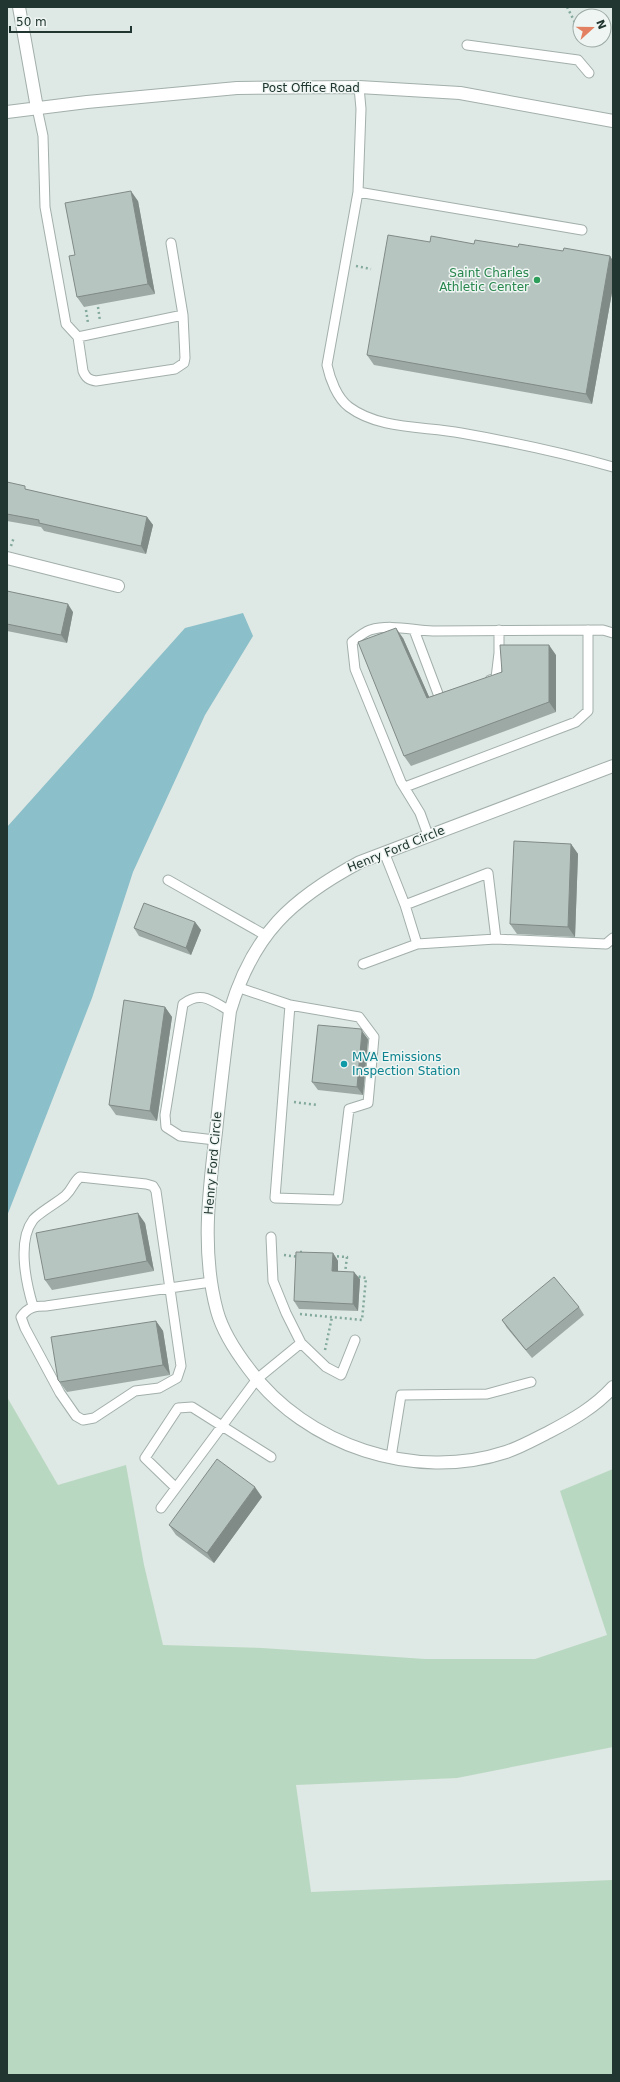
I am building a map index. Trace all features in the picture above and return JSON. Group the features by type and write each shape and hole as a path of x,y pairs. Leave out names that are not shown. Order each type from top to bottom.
{"street":[{"path":"19,7 37,108"},
{"name":"Post Office Road","path":"7,112 238,88 359,87 460,93 613,121"},
{"path":"7,558 118,586"},
{"name":"Henry Ford Circle","path":"613,766 360,862 329,878 304,897 265,935 250,959 237,987 230,1010 209,1189 207,1237 212,1282 218,1312 223,1327 238,1355 278,1402 309,1424 334,1439 366,1451 391,1457 426,1462 454,1461 506,1452 532,1441 584,1412 613,1387"}],"lane":[{"path":"468,45 578,60 590,73"},
{"path":"359,87 361,109 358,192 327,365 329,376 336,390 348,407 374,420 460,433 613,467"},
{"path":"37,108 43,136 44,207 66,324 78,337 83,371 85,376 90,380 96,381 175,369 184,363 183,315 171,244"},
{"path":"358,192 582,230"},
{"path":"78,337 183,315"},
{"path":"428,835 420,813 405,787 355,669 352,642 369,630 398,626 414,630 603,630 613,634"},
{"path":"414,630 440,699 454,694"},
{"path":"482,683 496,678 499,653 499,630"},
{"path":"405,787 576,722 588,711 588,630"},
{"path":"384,852 405,905 417,944"},
{"path":"405,905 488,873 496,939"},
{"path":"168,880 265,935"},
{"path":"363,964 417,944 496,939 606,944 613,938"},
{"path":"237,987 290,1005 359,1017 374,1037 368,1103 349,1109 338,1200 275,1198 290,1005"},
{"path":"214,1140 180,1136 166,1127 165,1115 183,1004 192,997 203,997 230,1010"},
{"path":"33,1306 26,1282 25,1236 33,1219 72,1190 75,1180 80,1177 153,1186 156,1191 169,1288 181,1366 178,1378 159,1388 135,1391 94,1418 83,1420 76,1416 60,1393 25,1328 21,1317 25,1310 33,1306 169,1288 212,1282"},
{"path":"271,1237 273,1281 286,1313 301,1343 326,1367 341,1375 355,1340"},
{"path":"161,1508 257,1379 301,1343"},
{"path":"391,1457 401,1395 487,1394 531,1382"},
{"path":"176,1488 145,1458 178,1408 192,1406 271,1457"}],"path":[{"path":"567,7 572,17"},
{"path":"356,266 371,269"},
{"path":"283,1100 317,1105"},
{"path":"300,1252 308,1253"},
{"path":"298,1314 362,1320 366,1278 344,1275 347,1257 332,1255"},
{"path":"325,1350 332,1317"}],"green space":[{"path":"7,1397 58,1485 126,1465 144,1565 163,1645 262,1648 425,1659 535,1659 607,1635 560,1491 613,1469 613,1747 457,1778 296,1785 311,1892 613,1880 613,2075 7,2075"}],"water":[{"path":"243,613 253,636 205,715 133,872 92,998 7,1216 7,827 185,628"}],"building":[{"path":"131,191 148,284 77,297 69,256 75,255 65,203"},
{"path":"388,235 430,242 431,236 474,244 475,240 518,247 519,244 563,251 564,248 610,256 586,394 367,355"},
{"path":"7,482 25,486 25,489 147,517 141,546 39,523 39,520 7,514"},
{"path":"7,591 68,604 61,635 7,624"},
{"path":"396,628 427,698 502,672 500,645 549,645 549,702 404,756 358,642"},
{"path":"514,841 571,844 568,927 510,924"},
{"path":"144,903 195,922 186,948 134,928"},
{"path":"124,1000 165,1007 150,1111 109,1105"},
{"name":"MVA Emissions Inspection Station","path":"318,1025 361,1029 357,1087 312,1082"},
{"path":"138,1213 147,1261 45,1280 36,1233"},
{"path":"296,1252 333,1253 332,1271 354,1272 353,1304 294,1301"},
{"path":"554,1277 579,1307 526,1350 502,1320"},
{"path":"156,1321 163,1365 60,1382 58,1380 51,1337"},
{"path":"217,1459 255,1487 207,1553 169,1525"}],"place":[{"name":"Saint Charles Athletic Center","path":"537,280"},
{"name":"MVA Emissions Inspection Station","path":"344,1064"}]}
